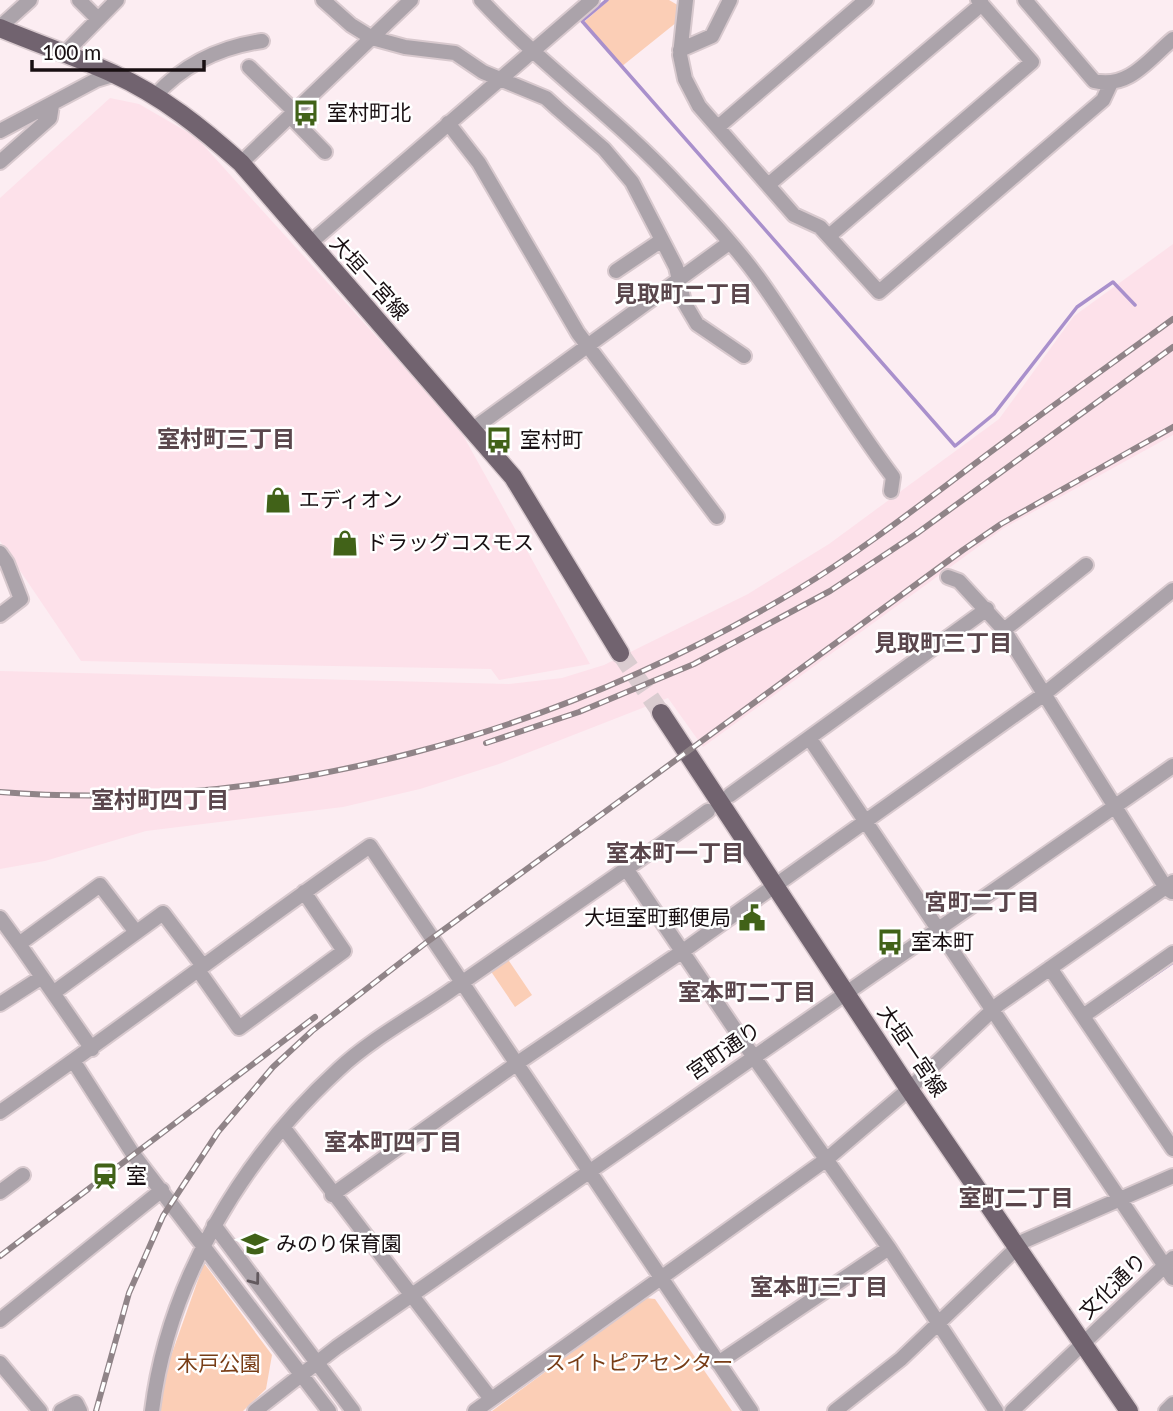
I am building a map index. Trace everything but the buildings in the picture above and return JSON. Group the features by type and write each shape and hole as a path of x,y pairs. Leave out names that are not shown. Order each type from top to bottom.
{"main road":[{"name":"大垣一宮線","path":"0,28 116,74 155,96 202,129 241,163 513,477 620,653"},
{"name":"大垣一宮線","path":"661,713 909,1089 1129,1411"}],"street":[{"path":"0,28 30,0"},
{"path":"79,0 98,19"},
{"path":"64,54 117,0"},
{"path":"323,0 351,25 372,38 405,47 455,53 500,80 545,98 621,166 676,267 684,302 697,324 744,356"},
{"path":"241,163 411,0"},
{"path":"481,0 531,51 652,158 761,281 852,423 893,477 891,491"},
{"path":"309,244 592,0"},
{"path":"686,0 680,50 685,79 699,106 794,215 820,227 878,292 1104,100 1110,85"},
{"path":"680,50 712,36 730,0"},
{"path":"718,127 864,0"},
{"path":"1025,0 1094,81 1110,85 1123,82 1173,38"},
{"path":"768,185 980,2 1032,62 829,236"},
{"path":"155,96 170,80 203,59 240,44 262,41"},
{"path":"249,67 325,152"},
{"path":"0,131 96,79 116,74"},
{"path":"0,162 50,118 52,105"},
{"path":"449,123 478,163 551,289 717,517"},
{"path":"616,271 662,240"},
{"path":"473,429 729,243"},
{"path":"0,553 7,563 21,599 0,615"},
{"path":"1004,630 1086,565"},
{"path":"475,1411 661,1275 827,1159 909,1089 992,1011 1050,968 1171,888 1114,806 1004,630 959,581 948,577"},
{"path":"332,1195 516,1064 683,951 1043,695 1173,590"},
{"path":"730,795 987,609"},
{"path":"810,738 992,1011 1120,1199 1170,1267"},
{"name":"宮町通り","path":"255,1411 267,1405 316,1362 1173,766"},
{"path":"152,1411 178,1309 214,1225 256,1161 283,1127 340,1067 627,870 708,811"},
{"path":"0,1112 74,1062 370,846 751,1411"},
{"path":"627,870 753,1056 890,1248 996,1411"},
{"path":"19,944 100,885 136,932"},
{"path":"53,993 163,913 239,1028 344,951 304,892"},
{"path":"0,918 92,1049"},
{"path":"1083,1016 1173,953"},
{"path":"1050,968 1173,1149"},
{"path":"0,1004 42,977"},
{"path":"74,1062 133,1154 205,1245 328,1411"},
{"path":"283,1127 332,1195 491,1399"},
{"path":"0,1192 23,1175"},
{"path":"835,1411 901,1359 1028,1239 1173,1176"},
{"path":"0,1320 162,1190"},
{"path":"214,1225 354,1411"},
{"path":"718,1363 890,1248"},
{"name":"文化通り","path":"1012,1411 1170,1267"},
{"path":"0,1363 40,1411"},
{"path":"61,1411 76,1404 80,1411"},
{"path":"1166,1411 1173,1404"}],"shaded area":[{"path":"110,98 139,104 196,137 459,428 590,664 499,680 491,669 81,661 0,541 0,198"},
{"path":"1173,244 1173,435 1004,528 703,747 668,698 499,764 420,789 343,807 146,831 45,861 0,869 0,671 509,684 562,678 604,665 748,594 829,544 999,419 1074,316"}],"green space":[{"path":"609,0 669,0 681,7 677,22 621,67 584,22"},
{"path":"507,958 532,995 515,1007 490,970"},
{"name":"木戸公園","path":"204,1263 272,1355 266,1389 243,1411 159,1411 166,1370"},
{"name":"スイトピアセンター","path":"646,1298 655,1299 732,1411 492,1411"}],"waterway":[{"path":"607,0 582,21 955,446 994,414 1077,307 1113,282 1135,305"},
{"path":"1108,1007 1173,962"}],"tunnel":[{"path":"620,653 661,713"}],"railway":[{"path":"0,792 104,795 208,790 312,775 414,753 514,722 612,685 706,640 824,573 1173,319"},
{"path":"486,743 579,712 694,664 830,591 916,534 1173,347"},
{"path":"96,1411 129,1293 163,1216 218,1132 273,1067 312,1031 427,942 963,550 1001,524 1173,427"},
{"path":"0,1256 315,1017"}],"place":[{"name":"室村町北","path":"306,113"},
{"name":"室村町","path":"499,440"},
{"name":"エディオン","path":"278,500"},
{"name":"ドラッグコスモス","path":"345,543"},
{"name":"大垣室町郵便局","path":"752,918"},
{"name":"室本町","path":"890,942"},
{"name":"室","path":"105,1176"},
{"name":"みのり保育園","path":"255,1244"}],"district":[{"name":"見取町二丁目","path":"683,294"},
{"name":"室村町三丁目","path":"226,439"},
{"name":"見取町三丁目","path":"943,643"},
{"name":"室村町四丁目","path":"160,800"},
{"name":"室本町一丁目","path":"675,853"},
{"name":"宮町二丁目","path":"982,902"},
{"name":"室本町二丁目","path":"747,992"},
{"name":"室本町四丁目","path":"393,1142"},
{"name":"室町二丁目","path":"1016,1198"},
{"name":"室本町三丁目","path":"819,1287"}]}
